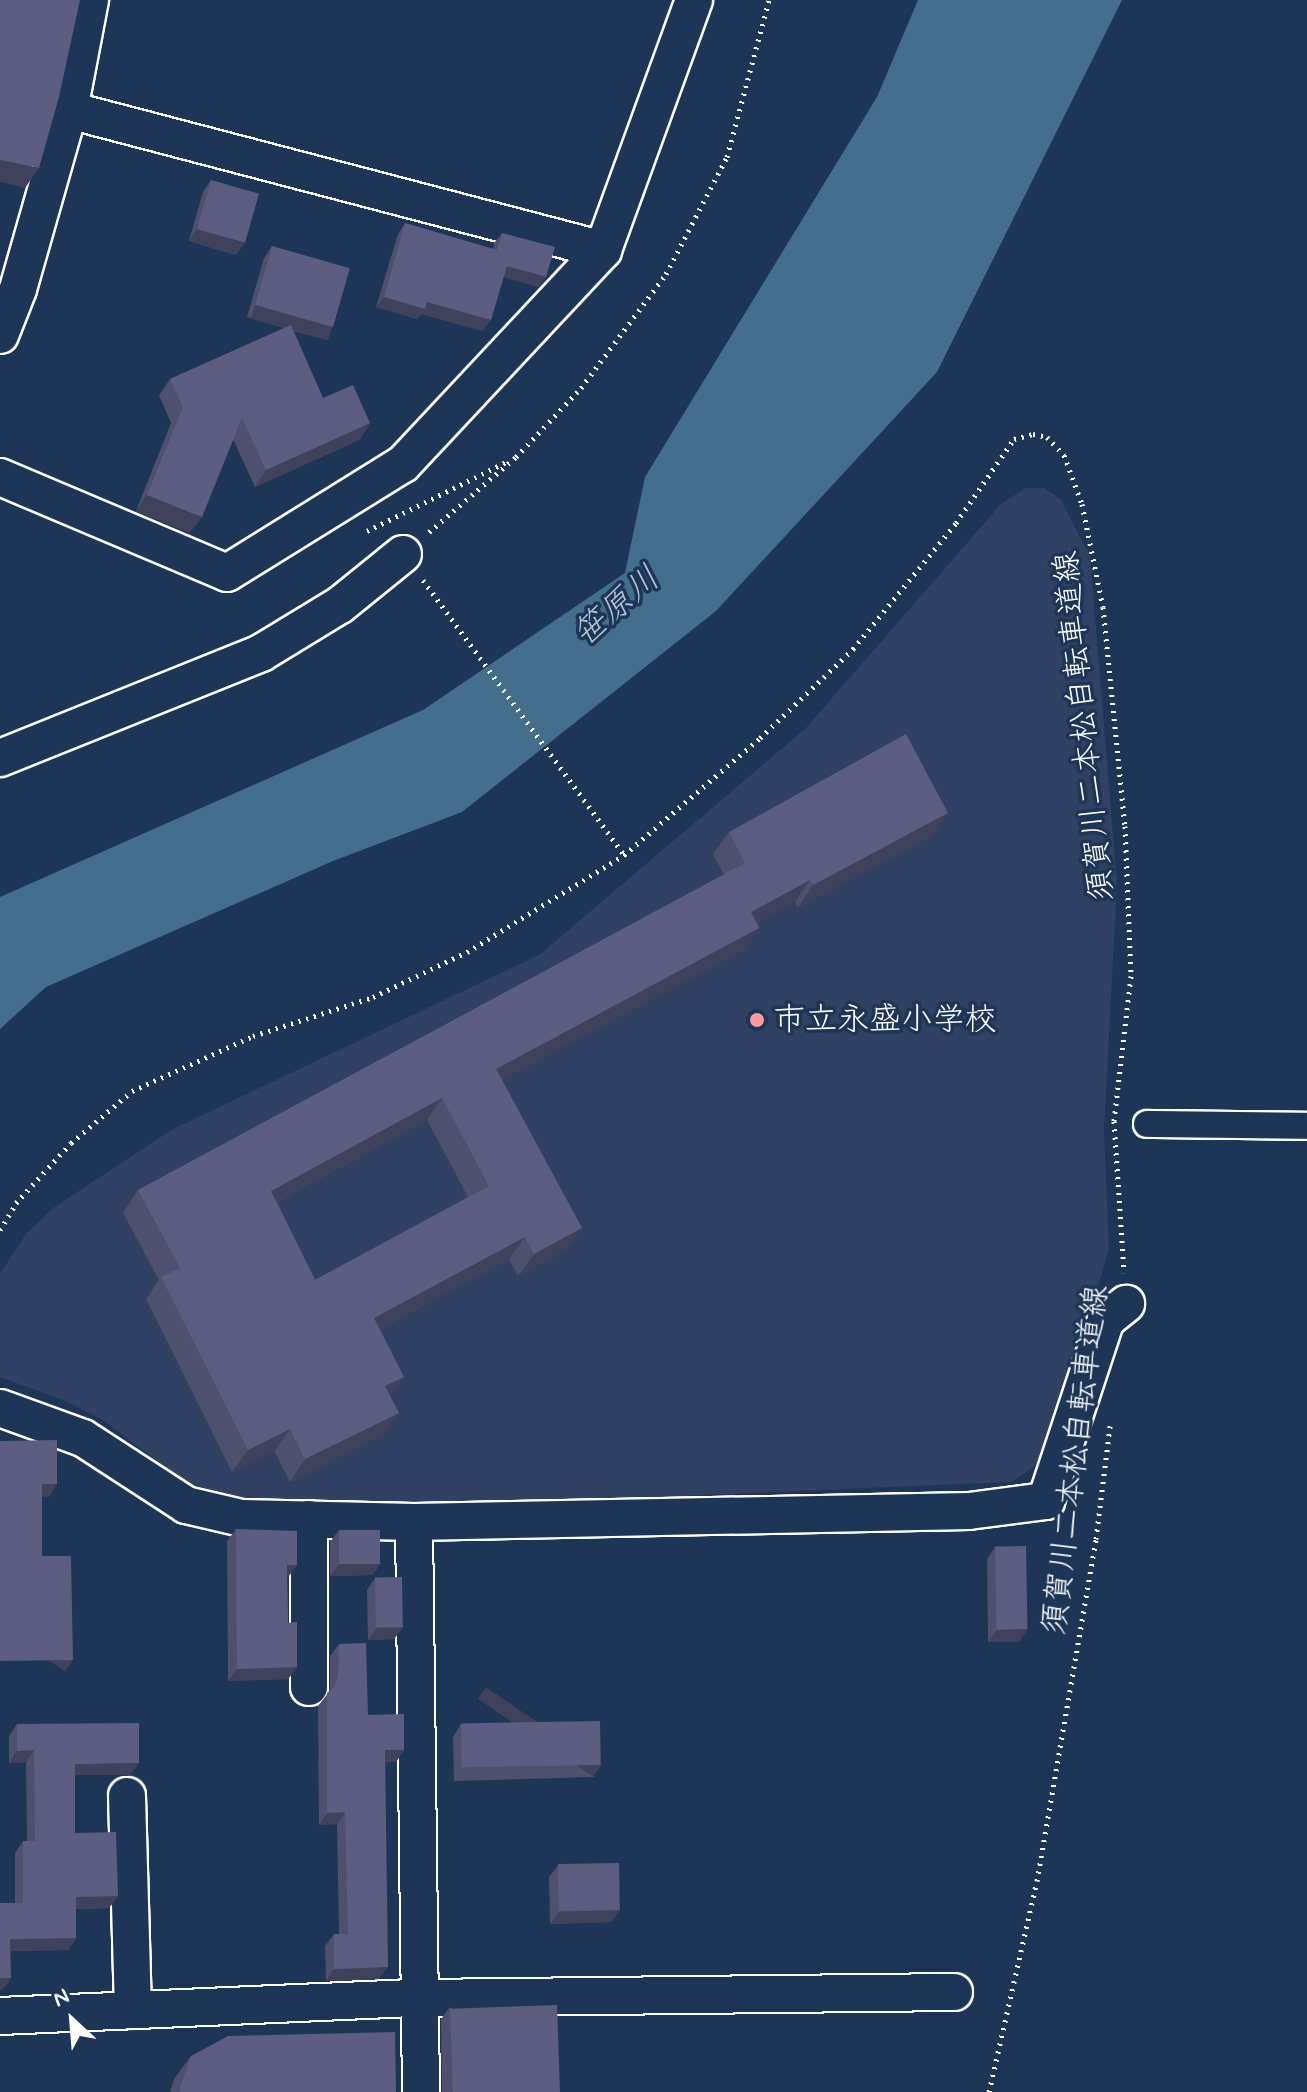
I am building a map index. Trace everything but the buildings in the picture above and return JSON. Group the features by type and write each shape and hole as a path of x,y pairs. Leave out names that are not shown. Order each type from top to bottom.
{"street":[{"path":"0,335 18,289 69,110 90,0"},
{"path":"0,477 227,573 403,464 603,250 694,0"},
{"path":"69,110 603,250"},
{"path":"0,758 261,653 409,562"},
{"path":"1147,1124 1307,1126"},
{"path":"0,1408 83,1438 186,1505 242,1518 414,1522 969,1511 1046,1501 1106,1320 1126,1304"},
{"path":"309,1519 309,1687"},
{"path":"414,1522 421,2092"},
{"path":"127,1796 133,2010"},
{"path":"0,2016 420,1998 954,1992"}],"path":[{"path":"0,1230 16,1203 71,1143 132,1091 253,1036 373,997 467,952 624,855 409,562 570,400 666,274 727,157 769,0"},
{"name":"須賀川二本松自転車道線","path":"624,855 760,738 853,649 956,523 1014,439 1033,434 1047,437 1064,455 1085,519 1103,607 1125,826 1131,976 1114,1121 1126,1304"},
{"name":"須賀川二本松自転車道線","path":"989,2092 1037,1881 1096,1539 1112,1414"}],"shaded area":[{"name":"市立永盛小学校","path":"1025,488 1045,488 1061,500 1090,556 1117,883 1104,1131 1109,1248 1050,1455 1012,1482 466,1505 245,1500 186,1483 103,1420 63,1400 0,1377 0,1274 26,1234 53,1208 173,1129 539,955 806,728 1001,504"}],"water":[{"name":"笹原川","path":"918,0 1122,0 937,372 716,611 462,812 333,861 46,987 0,1029 0,897 423,710 625,573 645,477 877,97"}],"place":[{"name":"市立永盛小学校","path":"757,1020"}]}
